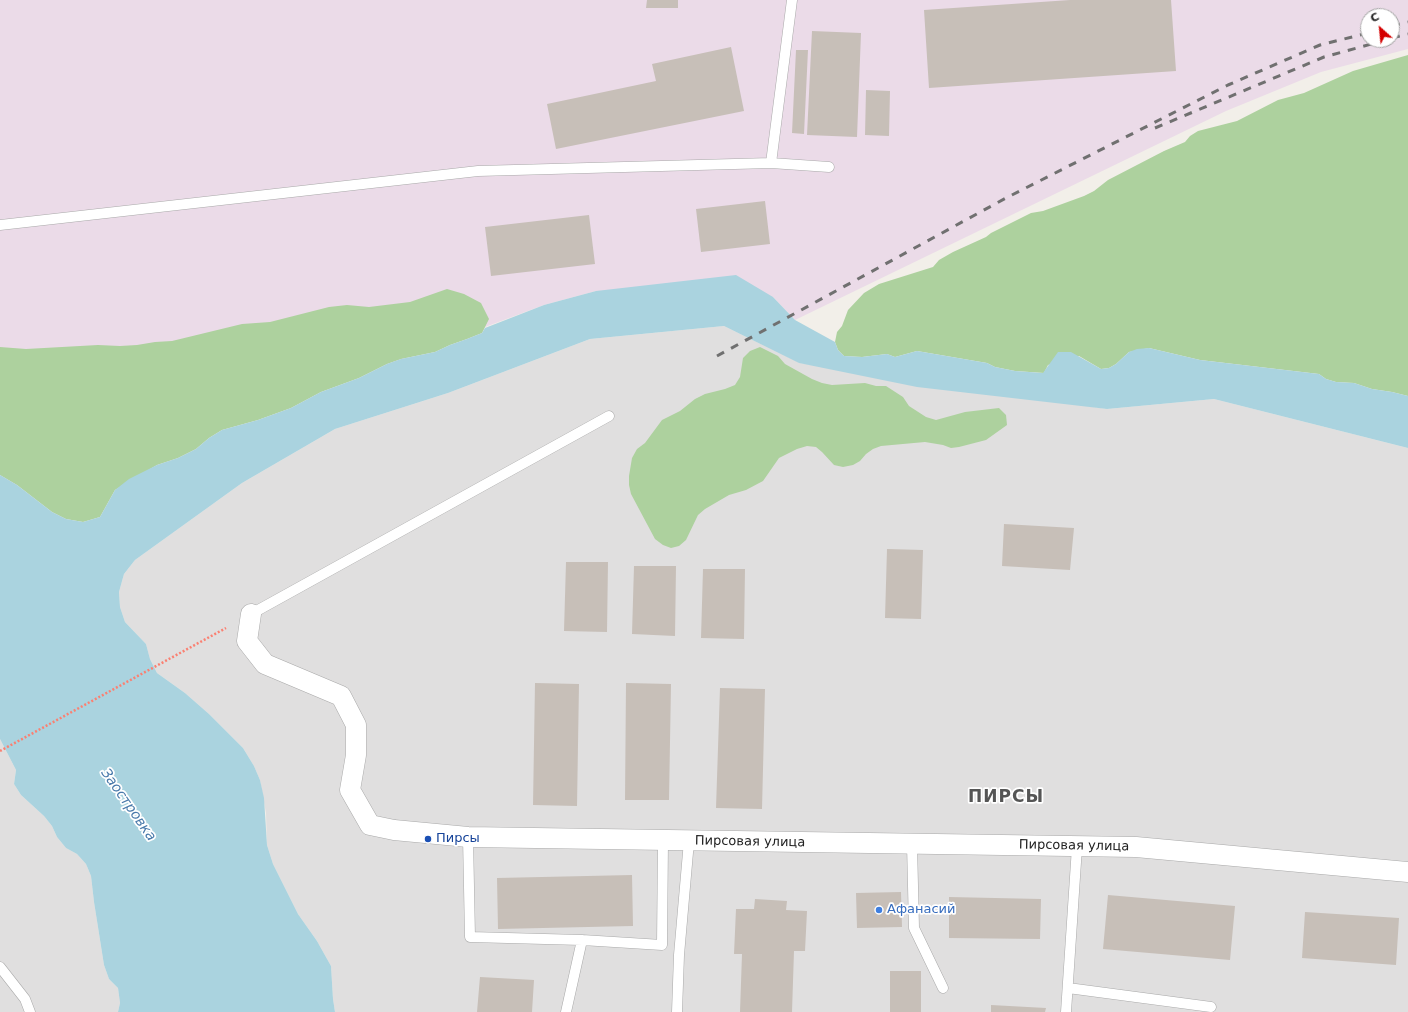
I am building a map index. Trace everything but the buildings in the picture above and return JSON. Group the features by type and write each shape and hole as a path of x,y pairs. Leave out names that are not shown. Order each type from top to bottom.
{"street":[{"name":"Пирсовая улица","path":"251,614 247,641 265,664 341,696 356,725 356,755 350,790 370,825 394,830 468,837 1136,847 1408,872"}],"lane":[{"path":"771,163 792,0"},
{"path":"0,225 478,171 771,163 829,168"},
{"path":"251,614 609,416"},
{"path":"468,837 470,937 582,940 662,945 663,841"},
{"path":"678,1012 679,956 689,841"},
{"path":"912,844 914,928 943,988"},
{"path":"1066,1012 1077,847"},
{"path":"566,1012 582,940"},
{"path":"0,967 25,999 30,1012"},
{"path":"1068,988 1211,1007"}],"path":[{"path":"0,751 217,633"}],"shaded area":[{"path":"0,0 1408,0 1408,49 1321,72 1226,111 795,320 773,297 596,291 544,305 485,327 482,333 17,485 0,475"},
{"path":"724,326 800,363 1107,409 1214,399 1408,448 1408,1012 335,1012 331,966 317,941 298,914 273,864 267,845 266,813 260,780 254,766 243,748 209,714 185,693 157,673 150,659 146,644 125,622 120,607 119,592 124,574 135,560 242,483 335,429 448,393 590,339"},
{"path":"0,739 16,770 14,784 21,795 44,816 66,848 77,854 86,864 91,876 104,965 109,979 118,988 120,1003 118,1012 0,1012"}],"green space":[{"path":"1408,55 1408,396 1372,389 1354,383 1336,382 1326,379 1319,374 1200,360 1149,348 1129,352 1116,364 1109,368 1101,369 1079,356 1048,365 1044,373 1015,371 995,367 987,363 917,351 895,357 887,354 862,357 844,356 838,350 835,342 837,332 842,326 848,310 864,293 879,284 933,267 939,260 953,252 986,237 1031,213 1043,211 1084,196 1094,191 1108,180 1164,151 1185,142 1190,136 1198,131 1237,121 1278,100 1304,93 1353,71"},
{"path":"447,289 464,294 481,303 489,319 482,333 435,352 401,359 387,364 359,378 321,392 291,408 258,420 222,430 209,438 196,449 178,458 157,465 115,490 100,517 83,522 66,519 52,512 17,485 0,475 0,347 26,349 98,345 120,346 172,341 242,324 270,322 329,307 347,305 369,307 410,302"},
{"path":"760,347 778,356 785,364 822,383 832,385 865,383 876,386 886,386 903,397 909,406 926,417 936,420 965,412 999,408 1006,415 1007,425 986,440 959,447 951,448 925,442 881,446 873,449 860,461 853,465 843,467 834,465 816,447 807,446 797,449 779,458 763,481 746,490 729,495 705,509 698,515 686,540 679,546 671,548 663,545 655,539 631,494 629,476 632,458 637,449 645,443 662,420 680,411 695,399 705,394 735,385 740,377 743,358 750,351"}],"water":[{"name":"Заостровка","path":"736,275 773,297 795,320 835,342 838,350 844,356 862,357 887,354 895,357 917,351 987,363 995,367 1015,371 1043,373 1058,352 1071,352 1101,369 1109,368 1116,364 1129,352 1137,349 1149,348 1200,360 1319,374 1326,379 1336,382 1354,383 1372,389 1408,396 1408,448 1214,399 1107,409 917,387 799,363 724,326 590,339 448,393 335,429 242,483 135,560 124,574 119,592 120,607 125,622 146,644 150,659 157,673 185,693 209,714 243,748 254,766 260,780 264,798 267,845 273,864 298,914 317,941 331,966 335,1012 118,1012 120,1003 118,988 109,979 104,965 91,876 86,864 77,854 66,848 44,816 21,795 14,784 16,770 0,739 0,475 17,485 52,512 66,519 83,522 100,517 115,490 129,479 157,465 178,458 196,449 209,438 222,430 258,420 291,408 321,392 359,378 387,364 401,359 435,352 482,333 485,328 544,305 596,291"}],"railway":[{"path":"1400,24 1408,22"},
{"path":"1400,36 1408,34"},
{"path":"717,356 1006,198 1228,85 1320,45 1360,35"},
{"path":"1155,128 1324,57 1360,47"}],"place":[{"name":"Пирсы","path":"428,839"},
{"name":"Афанасий","path":"879,910"}],"district":[{"name":"ПИРСЫ","path":"1006,798"}]}
